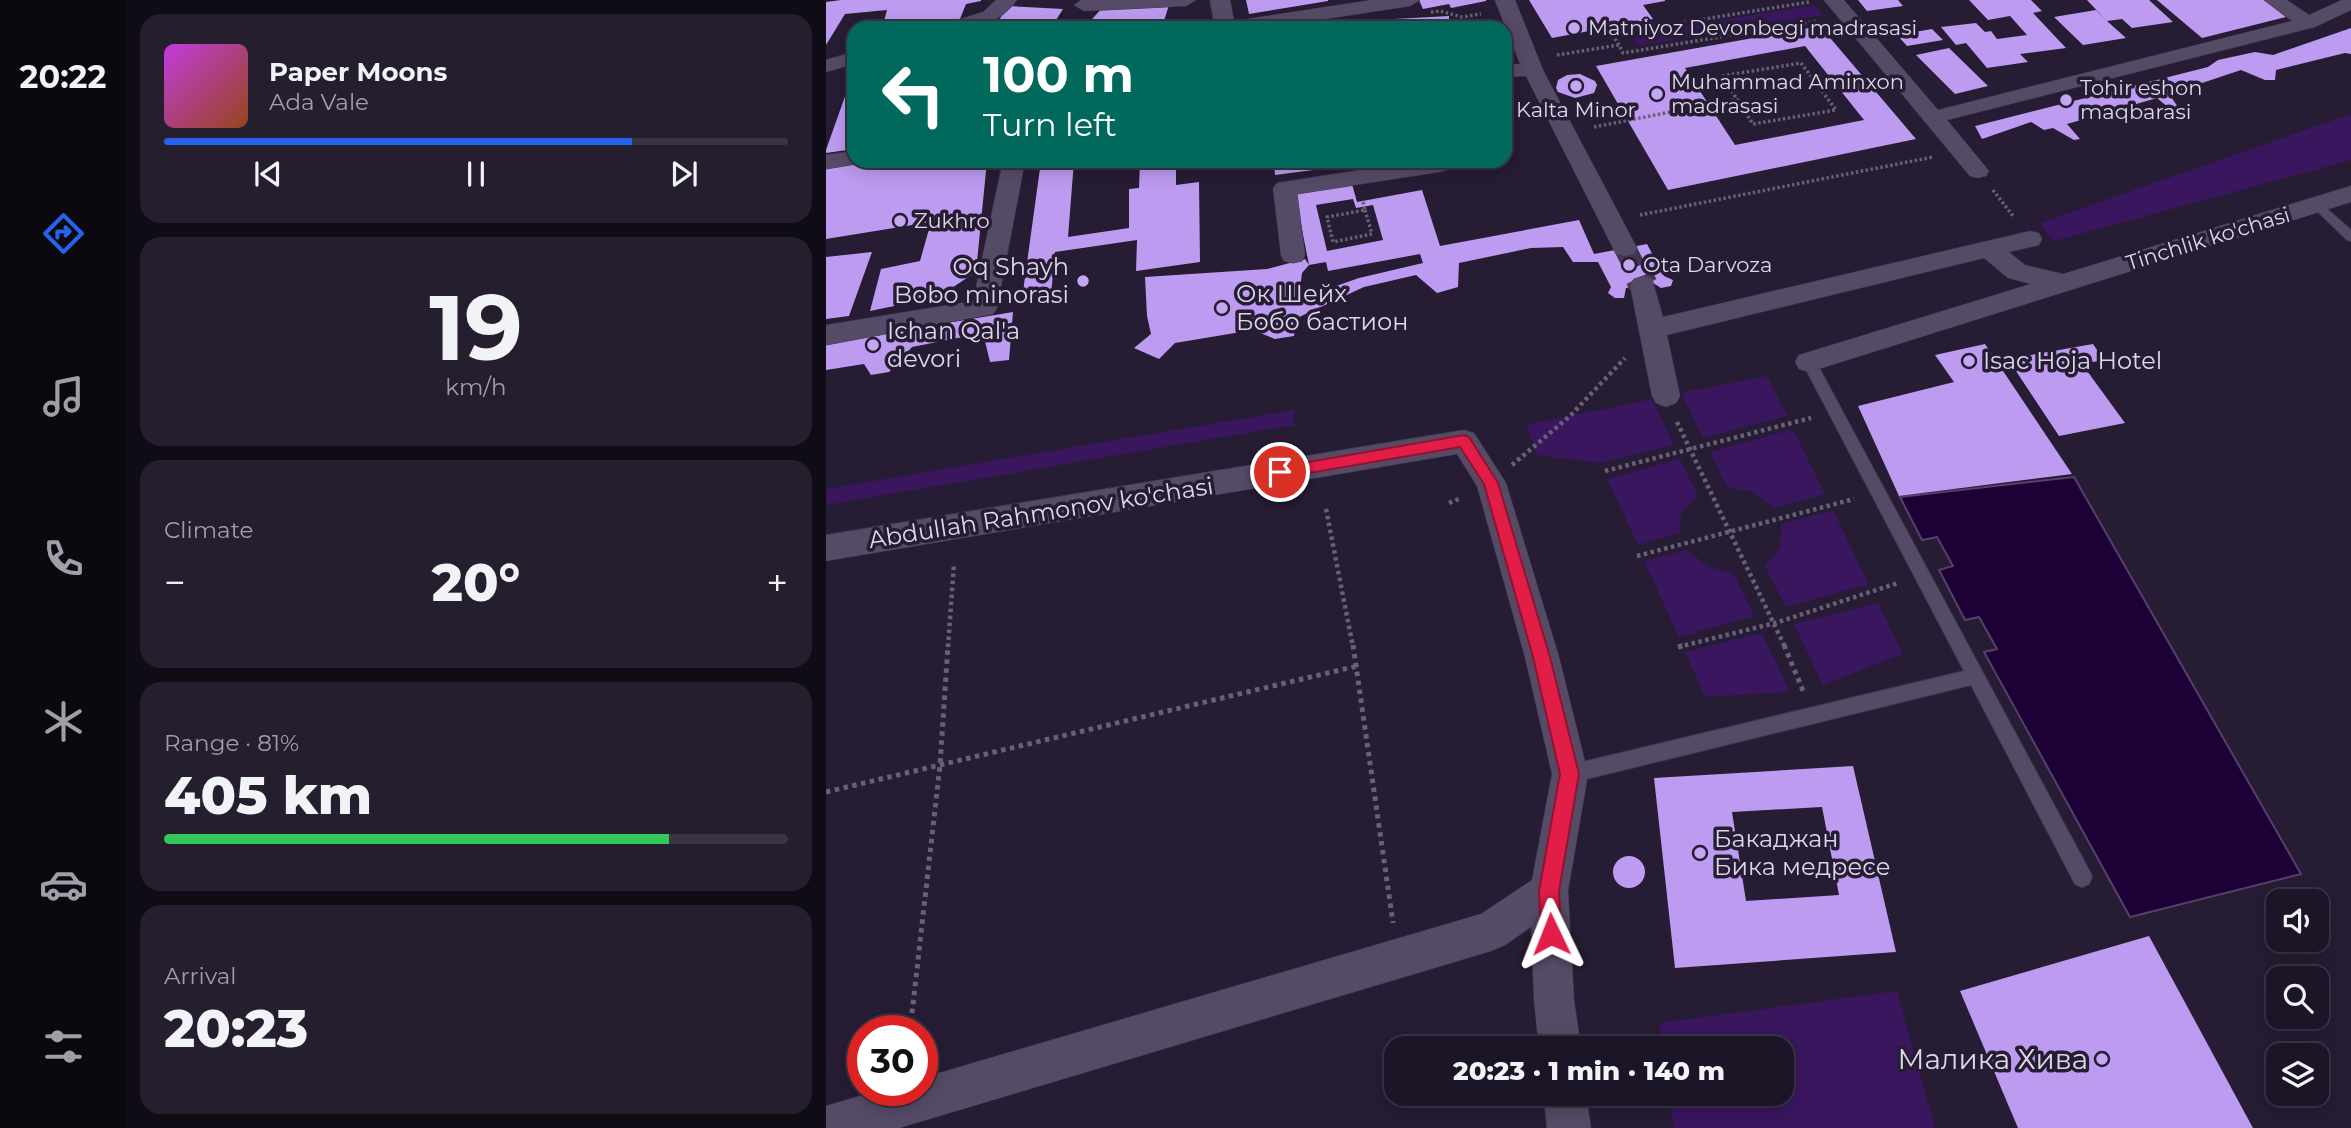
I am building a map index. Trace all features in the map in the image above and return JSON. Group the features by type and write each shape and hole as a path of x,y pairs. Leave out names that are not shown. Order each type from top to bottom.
{"street":[{"path":"974,21 990,16 1007,0"},
{"path":"1076,21 1085,2 1186,0"},
{"path":"1220,0 1224,21"},
{"path":"1274,21 1410,0"},
{"path":"2274,0 2308,23"},
{"path":"1935,117 2308,23 2351,3"},
{"path":"1507,5 1533,70 1625,248"},
{"path":"1363,8 1368,21"},
{"path":"1840,8 1978,171"},
{"path":"826,66 847,60"},
{"path":"1512,71 1533,70"},
{"path":"826,162 847,159"},
{"path":"826,335 985,308 1013,168"},
{"path":"1293,255 1285,188 1347,172 1400,168"},
{"name":"Tinchlik ko'chasi","path":"1809,362 2351,194"},
{"path":"1653,329 2030,239"},
{"path":"1989,248 2017,272 2064,284"},
{"path":"1643,285 1666,396"},
{"name":"Abdullah Rahmonov ko'chasi","path":"826,548 1464,441 1491,483"},
{"path":"1491,483 1542,657 1570,774 1549,891 1554,1000 1558,1036"},
{"path":"826,1128 1490,931 1549,891"},
{"path":"1566,1106 1569,1128"}],"lane":[{"path":"2317,204 2351,237"},
{"path":"1809,362 2082,877"},
{"path":"1570,774 1977,676"}],"path":[{"path":"1819,0 1612,34 1623,53 1840,8"},
{"path":"1428,12 1440,10 1462,17 1507,5"},
{"path":"1560,54 1619,45"},
{"path":"1801,63 1836,110 1753,124 1737,99 1722,76 1801,63"},
{"path":"1566,133 1737,99"},
{"path":"1611,220 1931,157"},
{"path":"1347,172 1365,210 1372,234 1333,242 1326,217 1365,210"},
{"path":"1450,503 1491,483 1570,416 1653,329"},
{"path":"1666,396 1688,450 1775,623 1814,717"},
{"path":"1605,471 1835,412"},
{"path":"1637,556 1878,492"},
{"path":"1326,509 1357,666 1399,959"},
{"path":"912,1015 940,765 954,564"},
{"path":"1678,647 1775,623 1922,575"},
{"path":"826,792 1357,666"}],"shaded area":[{"path":"1814,5 1823,15 1637,46 1631,35"},
{"path":"2351,114 2351,160 2054,241 2040,223"},
{"path":"1767,376 1787,416 1703,438 1681,393"},
{"path":"1652,399 1674,445 1600,463 1537,455 1526,425"},
{"path":"1294,410 1294,425 826,505 826,489"},
{"path":"1793,429 1825,494 1773,508 1753,492 1727,487 1710,452"},
{"path":"1680,459 1698,496 1681,513 1680,533 1638,545 1607,479"},
{"path":"2074,477 2301,874 2130,917 1984,652 1997,649 1979,617 1965,620 1939,570 1953,566 1937,537 1922,540 1900,497"},
{"path":"1833,510 1869,584 1786,607 1765,566 1780,547 1781,524"},
{"path":"1687,550 1708,566 1734,574 1754,616 1679,637 1644,561"},
{"path":"1878,603 1903,654 1823,685 1794,624"},
{"path":"1762,633 1790,692 1705,697 1685,652"},
{"path":"1897,991 1935,1128 1674,1128 1671,1106 1794,1106 1794,1036 1661,1036 1659,1023"}],"building":[{"path":"981,0 966,4 959,21 884,21 887,10 845,14 826,45 826,2"},
{"path":"1246,0 1328,0 1328,1 1249,14"},
{"path":"1419,0 1486,1 1451,8 1449,4 1423,9"},
{"name":"Matniyoz Devonbegi madrasasi","path":"1529,0 1665,1 1643,5 1653,19 1552,38"},
{"path":"1858,0 1898,0 1903,6 1867,11"},
{"path":"1969,0 2031,0 2042,11 2033,13 2066,48 2020,54 2028,62 1987,68 1966,43 1956,45 1941,27 1976,23 1985,32 1991,31 1997,39 2027,35 2010,16 1988,20"},
{"path":"2087,0 2149,0 2173,22 2132,28 2122,19 2107,21 2126,38 2083,45 2054,17 2096,10 2105,19"},
{"path":"2157,0 2265,0 2286,17 2202,38"},
{"path":"1169,5 1164,21 1090,21 1103,7"},
{"path":"1009,6 1063,9 1055,21 998,21"},
{"path":"1449,16 1449,21 1394,19"},
{"path":"1201,19 1201,21 1164,21"},
{"name":"Muhammad Aminxon madrasasi","path":"1820,26 1916,139 1668,190 1596,66","holes":["1805,46 1864,120 1735,145 1685,68"]},
{"path":"2351,28 2351,54 2345,53 2276,70 2275,80 2265,80 2241,70 2169,94 2178,107 2169,108 2157,98 2067,124 2080,139 2074,140 2053,128 2044,130 2031,122 1982,139 1975,126 2208,67 2218,60 2255,52 2273,55"},
{"path":"1932,29 1943,40 1907,46 1897,35"},
{"path":"1949,48 1988,86 1955,94 1916,55"},
{"name":"Kalta Minor","path":"1580,74 1595,81 1597,85 1594,93 1575,98 1558,92 1558,80 1567,75"},
{"path":"847,91 847,150 826,153"},
{"path":"847,165 847,168 986,168 976,272 938,297 870,311 881,269 920,261 931,222 826,239 826,168"},
{"path":"1040,168 1073,168 1068,237 1129,228 1129,189 1139,188 1140,168 1176,168 1176,185 1199,182 1200,262 1136,271 1137,240 1055,252 1051,295 1022,299"},
{"path":"1274,168 1321,168 1321,169 1275,175"},
{"path":"1352,184 1357,202 1422,190 1440,246 1579,220 1594,254 1647,244 1664,276 1673,280 1671,286 1661,288 1653,283 1626,288 1624,298 1615,298 1608,293 1611,287 1598,262 1573,262 1563,247 1531,248 1459,263 1458,287 1437,293 1416,275 1364,287 1297,318 1294,336 1275,339 1253,330 1175,343 1159,359 1134,348 1151,334 1145,277 1267,269 1305,259 1309,265 1295,194","holes":["1353,199 1356,208 1373,205 1383,240 1327,251 1316,205","1420,254 1423,263 1359,278 1299,299 1302,273 1309,265 1326,262 1328,271"]},
{"path":"872,252 849,316 826,319 826,257"},
{"name":"Ichan Qal'a devori","path":"1013,312 1009,360 990,362 983,333 912,347 889,372 871,375 864,364 826,370 826,343"},
{"path":"1985,344 2072,474 1899,496 1858,406 1954,382 1935,355"},
{"path":"2093,344 2104,360 2082,364 2125,423 2059,436 2008,359"},
{"name":"Бакаджан Бика медресе","path":"1853,766 1896,952 1675,968 1654,778","holes":["1822,807 1839,895 1746,901 1732,812"]},
{"path":"1629,856 1640,861 1645,872 1640,883 1629,888 1618,883 1613,872 1618,861"},
{"name":"Малика Хива","path":"2149,936 2253,1128 2018,1128 1960,991"}],"tunnel":[{"path":"1625,248 1640,278"},
{"path":"1640,278 1643,285"}],"place":[{"name":"Matniyoz Devonbegi madrasasi","path":"1574,28"},
{"name":"Kalta Minor","path":"1576,86"},
{"name":"Muhammad Aminxon madrasasi","path":"1657,94"},
{"name":"Tohir eshon maqbarasi","path":"2066,100"},
{"name":"Zukhro","path":"900,221"},
{"name":"Ota Darvoza","path":"1629,265"},
{"name":"Oq Shayh Bobo minorasi","path":"1083,281"},
{"name":"Ок Шейх Бобо бастион","path":"1222,308"},
{"name":"Ichan Qal'a devori","path":"873,345"},
{"name":"Isac Hoja Hotel","path":"1969,361"},
{"name":"Бакаджан Бика медресе","path":"1700,853"},
{"name":"Малика Хива","path":"2102,1059"}],"route":[{"path":"1280,472 1464,441 1491,483 1542,657 1570,774 1549,891 1551,934"}]}
